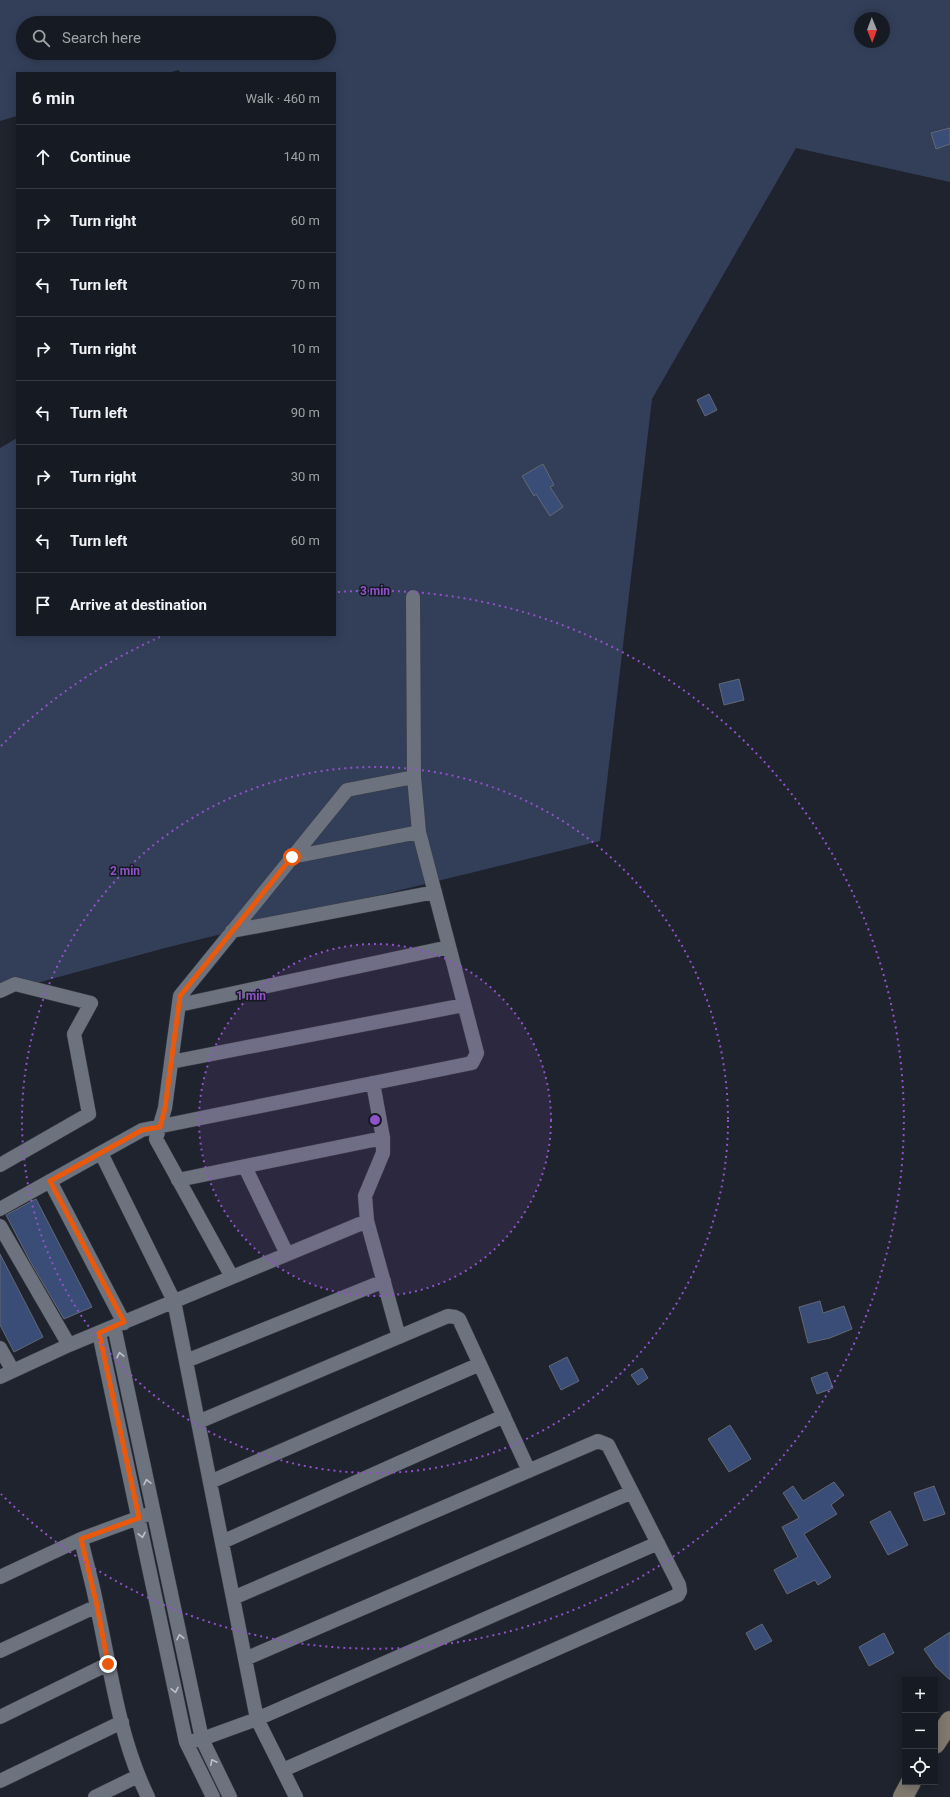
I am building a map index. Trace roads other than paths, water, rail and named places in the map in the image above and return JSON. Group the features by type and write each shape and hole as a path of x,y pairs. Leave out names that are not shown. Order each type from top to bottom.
{"street":[{"path":"0,1210 142,1130 472,1063 477,1053 419,832 414,777 413,597"},
{"path":"232,1277 156,1138 165,1108 180,996 347,790 414,777"},
{"path":"292,857 419,832"},
{"path":"232,931 435,892"},
{"path":"179,1005 449,947"},
{"path":"0,991 15,984 91,1003 74,1034 89,1114 0,1165"},
{"path":"171,1062 464,1005"},
{"path":"373,1083 383,1138 383,1153 365,1196 367,1221 399,1337"},
{"path":"178,1180 383,1138"},
{"path":"101,1153 174,1301 257,1719 296,1797"},
{"path":"245,1166 287,1254"},
{"path":"50,1181 119,1324 154,1512 202,1739 230,1797"},
{"path":"0,1377 69,1345 367,1221"},
{"path":"0,1226 69,1345"},
{"path":"186,1361 384,1281"},
{"path":"198,1422 448,1316 455,1316 460,1319 529,1471"},
{"path":"99,1333 186,1742 213,1797"},
{"path":"0,1348 13,1371"},
{"path":"210,1482 480,1364"},
{"path":"222,1542 504,1416"},
{"path":"233,1598 598,1441 608,1445 679,1585 680,1591 678,1595 282,1770"},
{"path":"245,1658 632,1492"},
{"path":"0,1577 81,1539 154,1512"},
{"path":"81,1539 122,1722 138,1776 148,1797"},
{"path":"186,1742 202,1739 257,1719 658,1544"},
{"path":"0,1651 97,1606"},
{"path":"1,1714 108,1664"},
{"path":"938,1739 950,1721"},
{"path":"0,1781 122,1722"},
{"path":"95,1797 138,1776"},
{"path":"903,1797 910,1785"}]}
